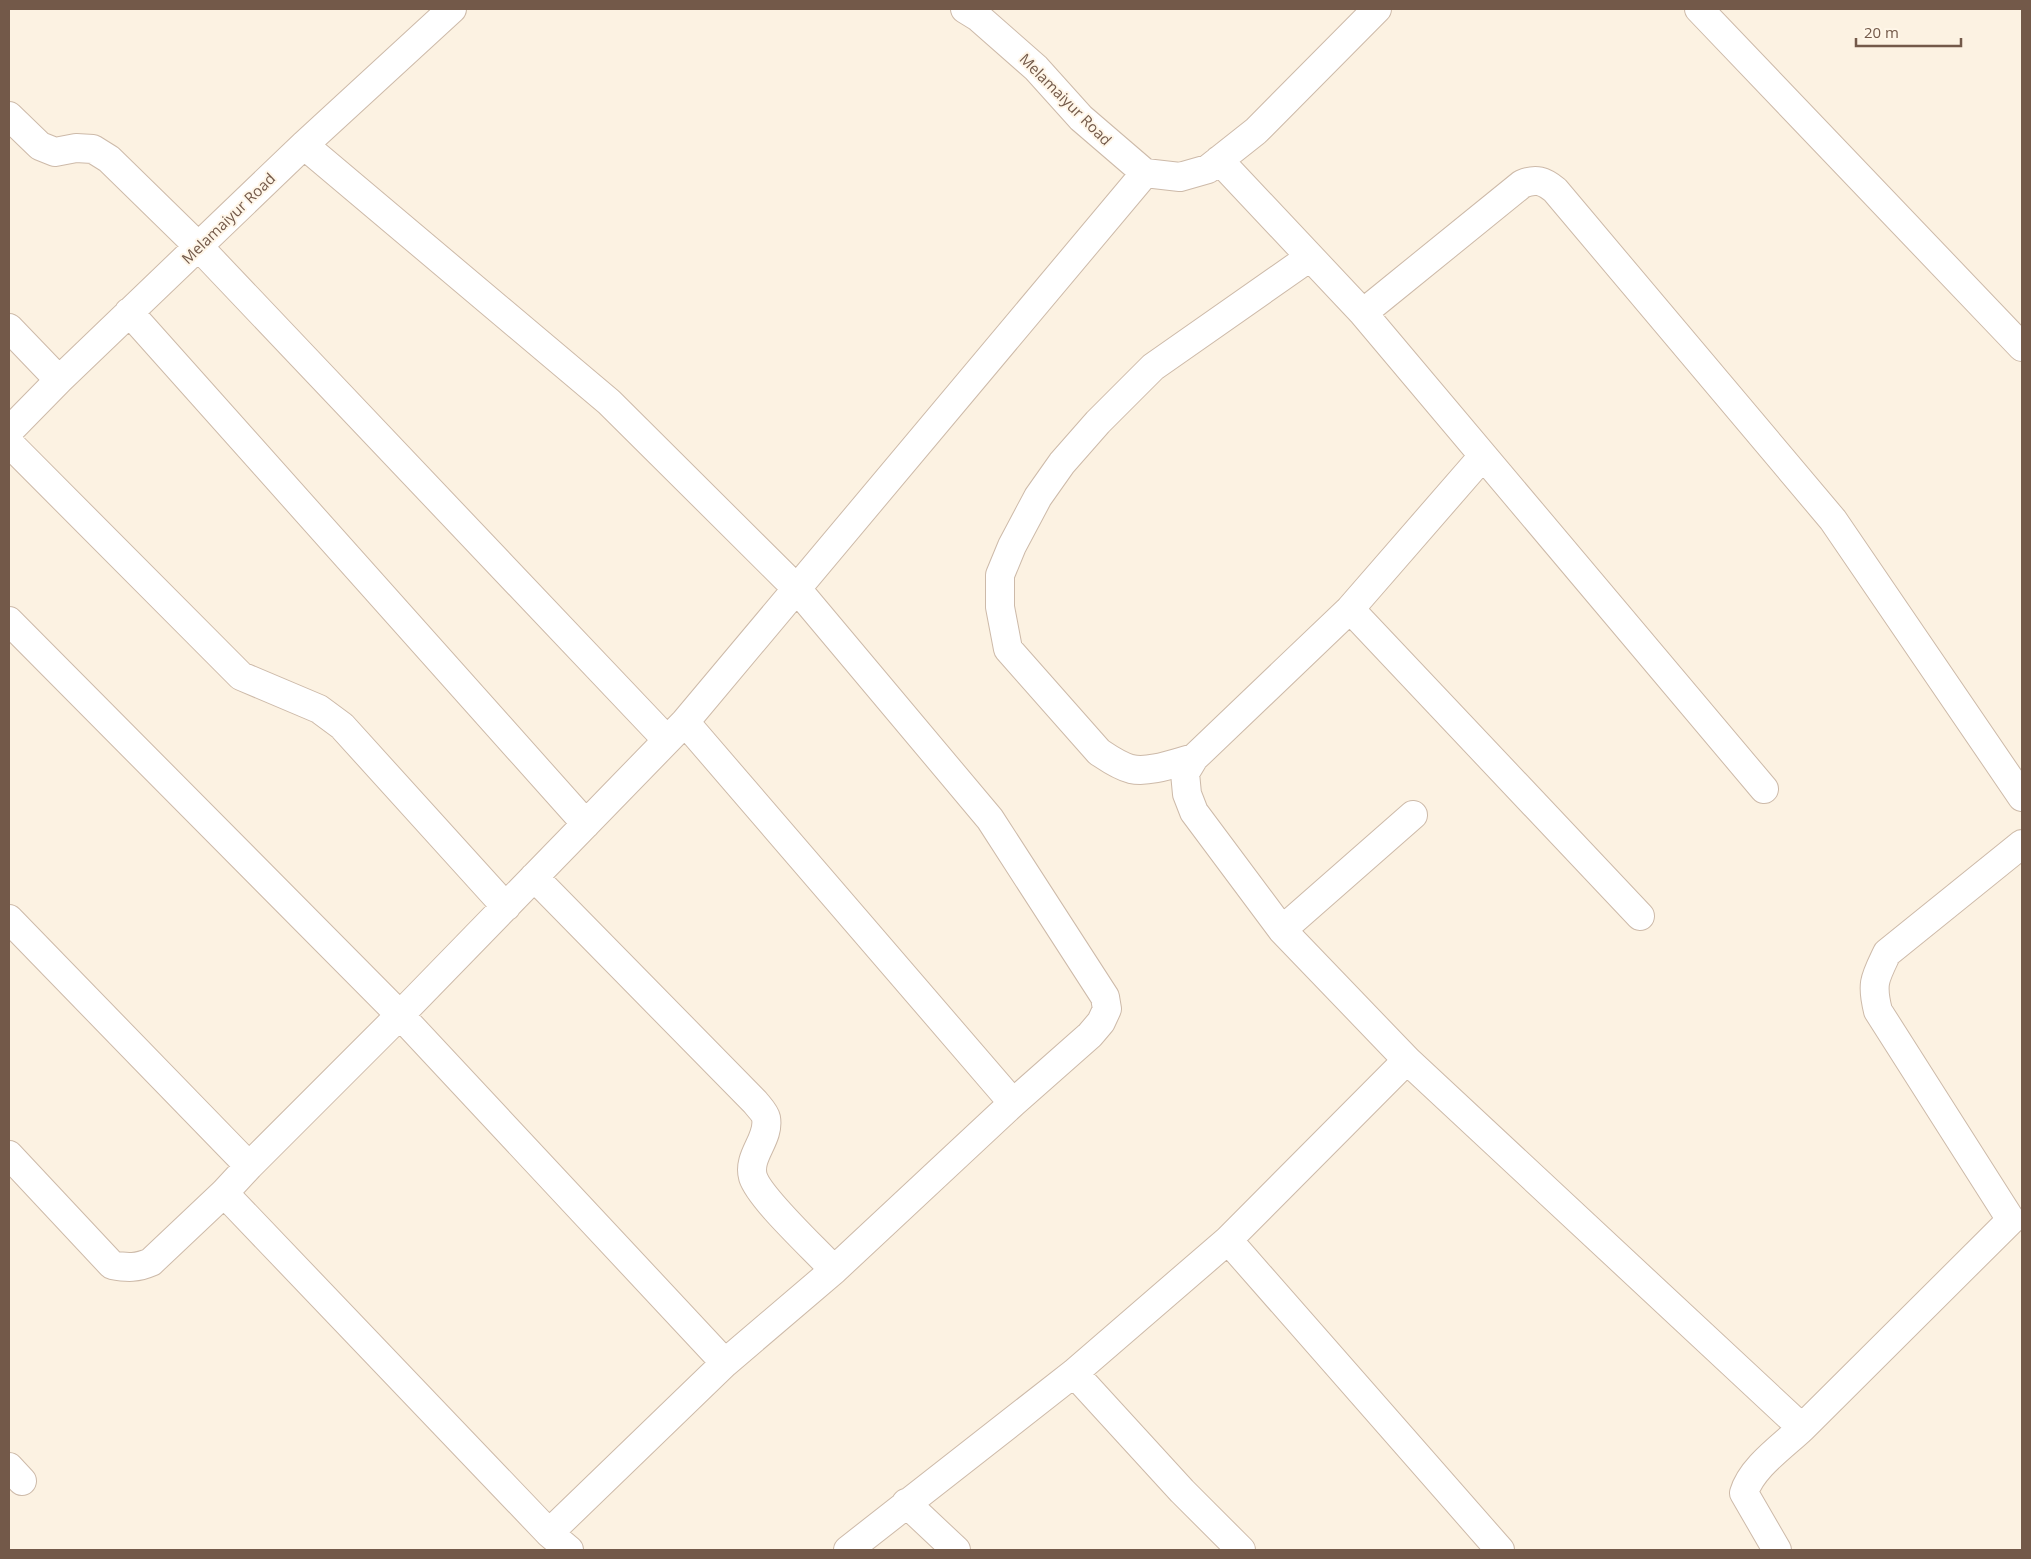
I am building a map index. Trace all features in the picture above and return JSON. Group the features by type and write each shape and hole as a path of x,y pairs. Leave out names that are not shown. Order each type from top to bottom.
{"street":[{"name":"Melamaiyur Road","path":"9,431 59,380 304,145 452,9"},
{"name":"Melamaiyur Road","path":"966,9 978,17 1036,68 1081,118 1145,173"},
{"path":"9,1155 112,1265 130,1268 139,1267 151,1262 224,1193 400,1015 676,731 1145,173 1180,177 1208,169 1256,131 1377,9"},
{"path":"1700,9 2022,347"},
{"path":"9,116 40,146 55,152 76,148 93,149 109,159 199,247 676,731 1013,1103"},
{"path":"224,1193 559,1542 725,1363 834,1270 1095,1029 1101,1022 1107,1009 1106,997 990,818 797,589 608,402 304,145"},
{"path":"1219,160 1363,313 1764,788"},
{"path":"1363,313 1522,184 1532,180 1545,182 1555,190 1833,520 2022,797"},
{"path":"1194,758 1151,769 1131,769 1114,762 1099,752 1008,650 1000,607 1000,575 1012,546 1038,497 1062,463 1098,422 1153,367 1310,257"},
{"path":"130,312 586,824"},
{"path":"9,328 59,380"},
{"path":"9,443 241,676 319,709 342,726 506,907"},
{"path":"1483,456 1350,609 1194,758 1185,773 1187,794 1194,812 1282,930 1407,1060 1802,1428"},
{"path":"1350,609 1640,916"},
{"path":"9,621 400,1015 725,1363"},
{"path":"1282,930 1413,815"},
{"path":"1777,1550 1744,1493 1747,1483 1755,1472 2017,1227 1878,1012 1873,992 1876,975 1887,953 2022,844"},
{"path":"534,877 756,1102 766,1116 766,1133 753,1160 753,1176 762,1193 834,1270"},
{"path":"9,919 249,1166"},
{"path":"848,1550 1074,1373 1228,1240 1407,1060"},
{"path":"1228,1240 1500,1550"},
{"path":"1074,1373 1182,1492 1241,1550"},
{"path":"906,1504 956,1550"}]}
